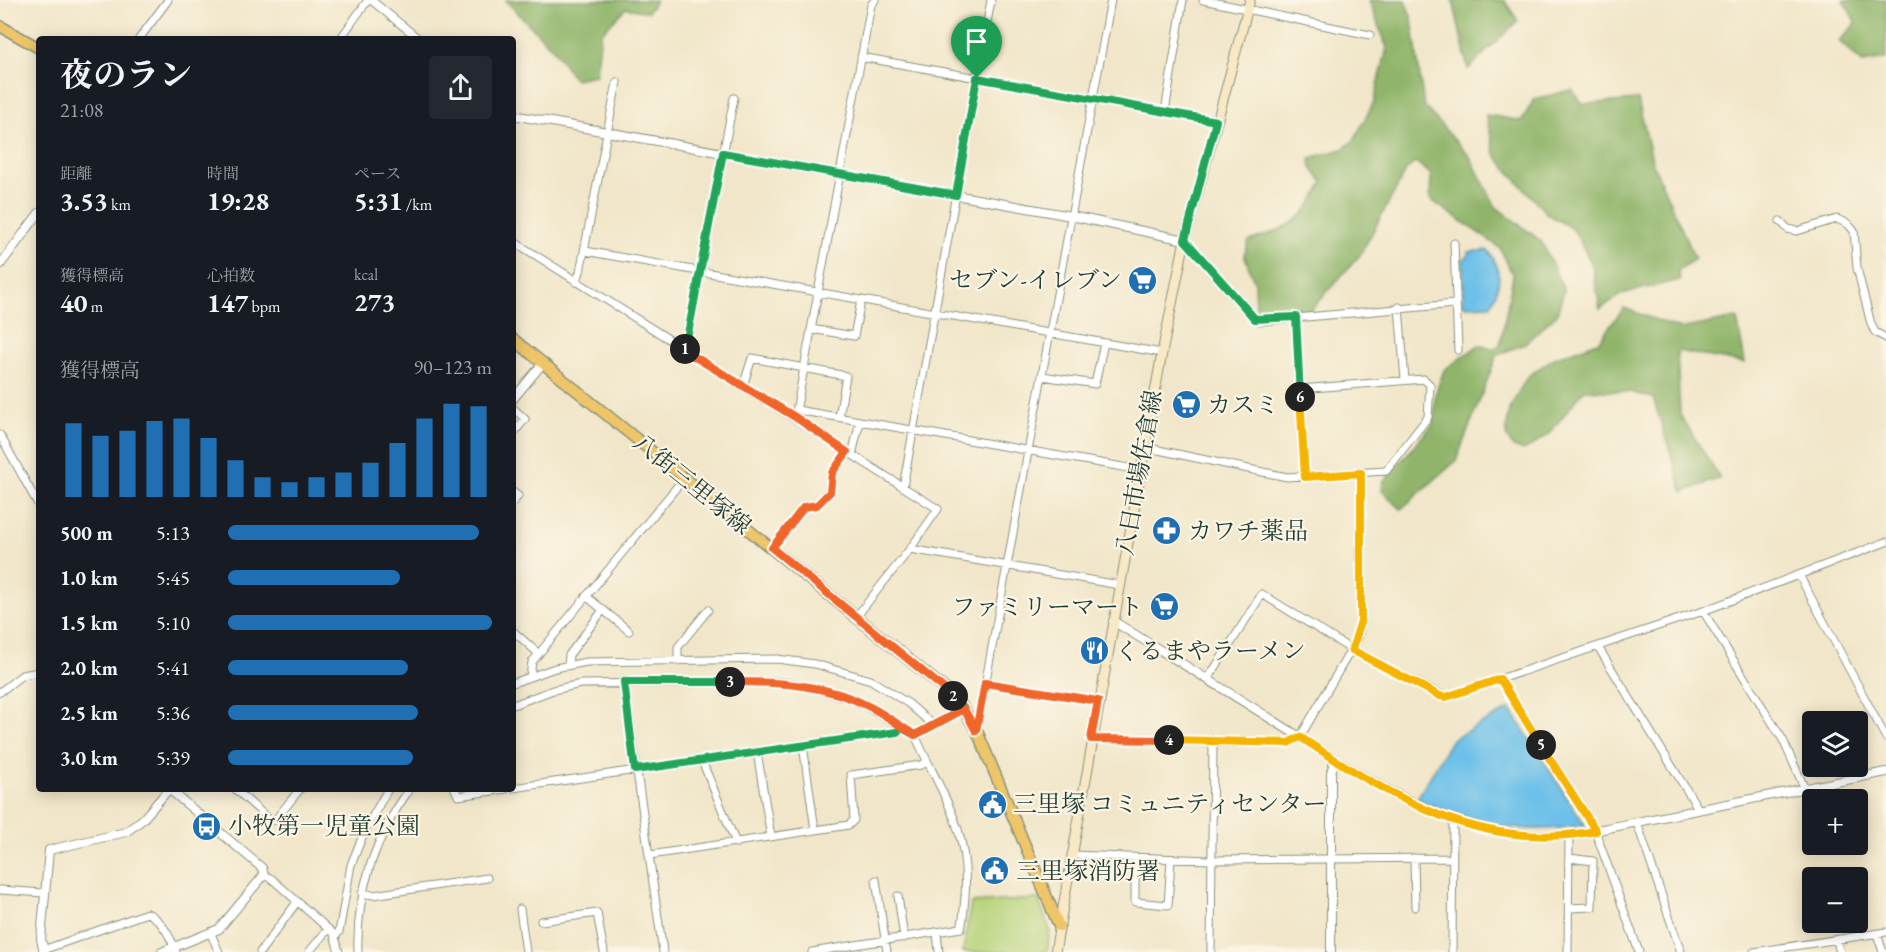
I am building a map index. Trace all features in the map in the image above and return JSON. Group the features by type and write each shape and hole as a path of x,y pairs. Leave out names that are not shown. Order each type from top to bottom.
{"main road":[{"name":"八日市場佐倉線","path":"1055,952 1144,447 1185,240 1249,4"},
{"path":"0,26 36,46"},
{"name":"八街三里塚線","path":"516,341 945,688 964,709 976,731 1059,926"}],"street":[{"path":"141,36 168,0"},
{"path":"342,36 369,0 415,36"},
{"path":"796,414 861,57 871,5 875,0"},
{"path":"903,487 991,0"},
{"path":"976,731 1111,0"},
{"path":"1165,112 1183,0"},
{"path":"1203,0 1249,4 1370,35"},
{"path":"861,57 1216,121"},
{"path":"576,282 585,250 617,82"},
{"path":"685,351 734,98"},
{"path":"516,116 1071,216 1185,240 1255,319 1455,304"},
{"path":"0,265 36,217"},
{"path":"1780,221 1788,229 1797,231 1837,219 1848,224 1854,231 1857,268 1871,324 1875,332 1886,338"},
{"path":"516,243 685,351 743,386 796,414 849,454 938,508 910,549 856,617"},
{"path":"1454,243 1458,350"},
{"path":"585,250 817,294 1162,353"},
{"path":"811,329 854,336 861,301"},
{"path":"1399,308 1405,380"},
{"path":"1296,317 1305,477"},
{"path":"1042,376 1095,384 1104,343"},
{"path":"743,386 752,358 846,376 838,417"},
{"path":"516,395 543,363"},
{"path":"1144,447 1287,477 1386,471 1428,417 1430,385 1424,379 1299,388"},
{"path":"516,411 525,419 516,430"},
{"path":"796,414 838,417 1140,470"},
{"path":"772,548 804,507 817,505 830,492 832,473 849,454 860,421"},
{"path":"0,435 36,501"},
{"path":"1091,739 1288,743 1300,737 1352,650 1361,621 1361,473"},
{"path":"530,676 530,665 685,477"},
{"path":"1208,680 1262,594 1352,650 1446,697 1703,612 1886,542"},
{"path":"910,549 1119,585"},
{"path":"1799,575 1886,738"},
{"path":"586,596 629,631"},
{"path":"678,661 678,647 708,609"},
{"path":"568,665 569,655 603,610"},
{"path":"1703,612 1783,740 1805,789 1886,772"},
{"path":"1113,621 1335,760 1413,804 1453,821 1522,837 1569,836 1802,790"},
{"path":"516,634 539,654"},
{"path":"1598,647 1699,810"},
{"path":"516,682 568,665 777,659 815,664 871,680 909,704 933,725"},
{"path":"0,692 22,675 36,673"},
{"path":"1500,679 1596,831 1639,952"},
{"path":"624,682 663,952"},
{"path":"516,704 569,685 624,682 780,682 802,685 857,701 915,735 927,762 950,802 965,859 962,925 959,929 937,933 812,952"},
{"path":"985,683 1098,701"},
{"path":"915,735 964,709"},
{"path":"516,788 897,732 902,728"},
{"path":"1211,952 1213,741"},
{"path":"804,745 815,830"},
{"path":"757,752 771,837"},
{"path":"1331,952 1333,858 1331,772 1335,760"},
{"path":"702,761 736,843"},
{"path":"650,855 853,823 851,775 921,765 927,762"},
{"path":"166,792 138,824 126,832 49,850 41,939 43,951 147,913 154,916 175,950"},
{"path":"173,792 262,868 264,875 272,879 336,936 339,952"},
{"path":"241,792 271,821 276,819 298,792"},
{"path":"336,936 339,932 348,879 357,847 386,792"},
{"path":"358,952 362,893 381,837 408,792"},
{"path":"456,792 458,796 485,792"},
{"path":"1452,952 1453,821"},
{"path":"1637,823 1681,952"},
{"path":"1568,952 1569,836"},
{"path":"1071,855 1211,860 1452,858"},
{"path":"1414,858 1415,907"},
{"path":"1569,858 1593,861 1592,907 1569,908"},
{"path":"1135,859 1135,902 1168,905 1171,859"},
{"path":"162,952 175,950 212,934 223,926 264,875"},
{"path":"362,893 373,895 488,878"},
{"path":"876,880 887,952"},
{"path":"0,890 44,893"},
{"path":"898,896 904,938"},
{"path":"260,952 297,902"},
{"path":"520,909 526,952"},
{"path":"541,921 597,913 604,952"},
{"path":"309,952 328,929"},
{"path":"1754,952 1886,932"},
{"path":"937,933 939,952"},
{"path":"212,934 219,952"},
{"path":"1876,934 1883,952"},
{"path":"1837,941 1840,952"}],"green space":[{"path":"505,0 656,0 648,12 626,8 601,33 596,75 574,79 555,51"},
{"path":"1369,0 1405,0 1412,19 1424,106 1470,157 1496,207 1541,241 1564,290 1557,314 1524,344 1497,355 1456,461 1401,509 1382,491 1383,482 1434,423 1435,395 1444,370 1479,345 1493,349 1500,345 1513,276 1500,248 1430,199 1431,175 1416,162 1407,169 1360,255 1310,311 1256,311 1255,283 1244,255 1249,241 1294,222 1309,207 1323,182 1311,168 1310,158 1343,149 1354,140 1374,102 1387,48"},
{"path":"1453,0 1504,0 1518,21 1468,69"},
{"path":"1843,0 1886,0 1886,59 1862,63 1839,41 1856,23"},
{"path":"1572,90 1583,104 1638,100 1653,164 1695,259 1678,270 1680,280 1622,294 1600,309 1592,264 1573,229 1547,214 1495,154 1486,115 1522,121 1534,99"},
{"path":"1624,308 1680,329 1737,318 1745,363 1677,351 1680,415 1720,478 1683,492 1653,398 1630,392 1584,390 1548,435 1524,451 1513,447 1506,436 1509,409 1527,377 1554,358 1598,342"},
{"path":"1038,899 1050,930 1047,952 963,952 971,903"}],"water":[{"path":"1488,250 1496,264 1499,277 1491,305 1466,306 1463,304 1463,260 1468,256 1468,252"},
{"path":"1510,709 1585,825 1538,829 1499,826 1460,816 1417,799 1452,739"}],"place":[{"name":"セブン-イレブン","path":"1143,280"},
{"name":"カスミ","path":"1186,405"},
{"name":"カワチ薬品","path":"1167,531"},
{"name":"ファミリーマート","path":"1164,607"},
{"name":"くるまやラーメン","path":"1094,651"},
{"name":"三里塚 コミュニティセンター","path":"992,804"},
{"name":"小牧第一児童公園","path":"207,826"},
{"name":"三里塚消防署","path":"995,871"}],"route":[{"path":"977,78 956,195 723,153 685,351 795,417 847,452 834,468 830,492 821,503 804,507 772,548 945,688 964,709 915,735 902,728 897,732 635,770 624,682 780,682 802,685 837,694 871,707 915,735 933,725 964,709 976,731 985,683 1098,701 1091,739 1288,743 1300,737 1335,760 1413,804 1453,821 1522,837 1569,836 1596,831 1500,679 1446,697 1440,696 1352,650 1357,641 1361,621 1361,473 1305,477 1296,317 1261,321 1255,319 1185,240 1216,121 977,78"}]}
